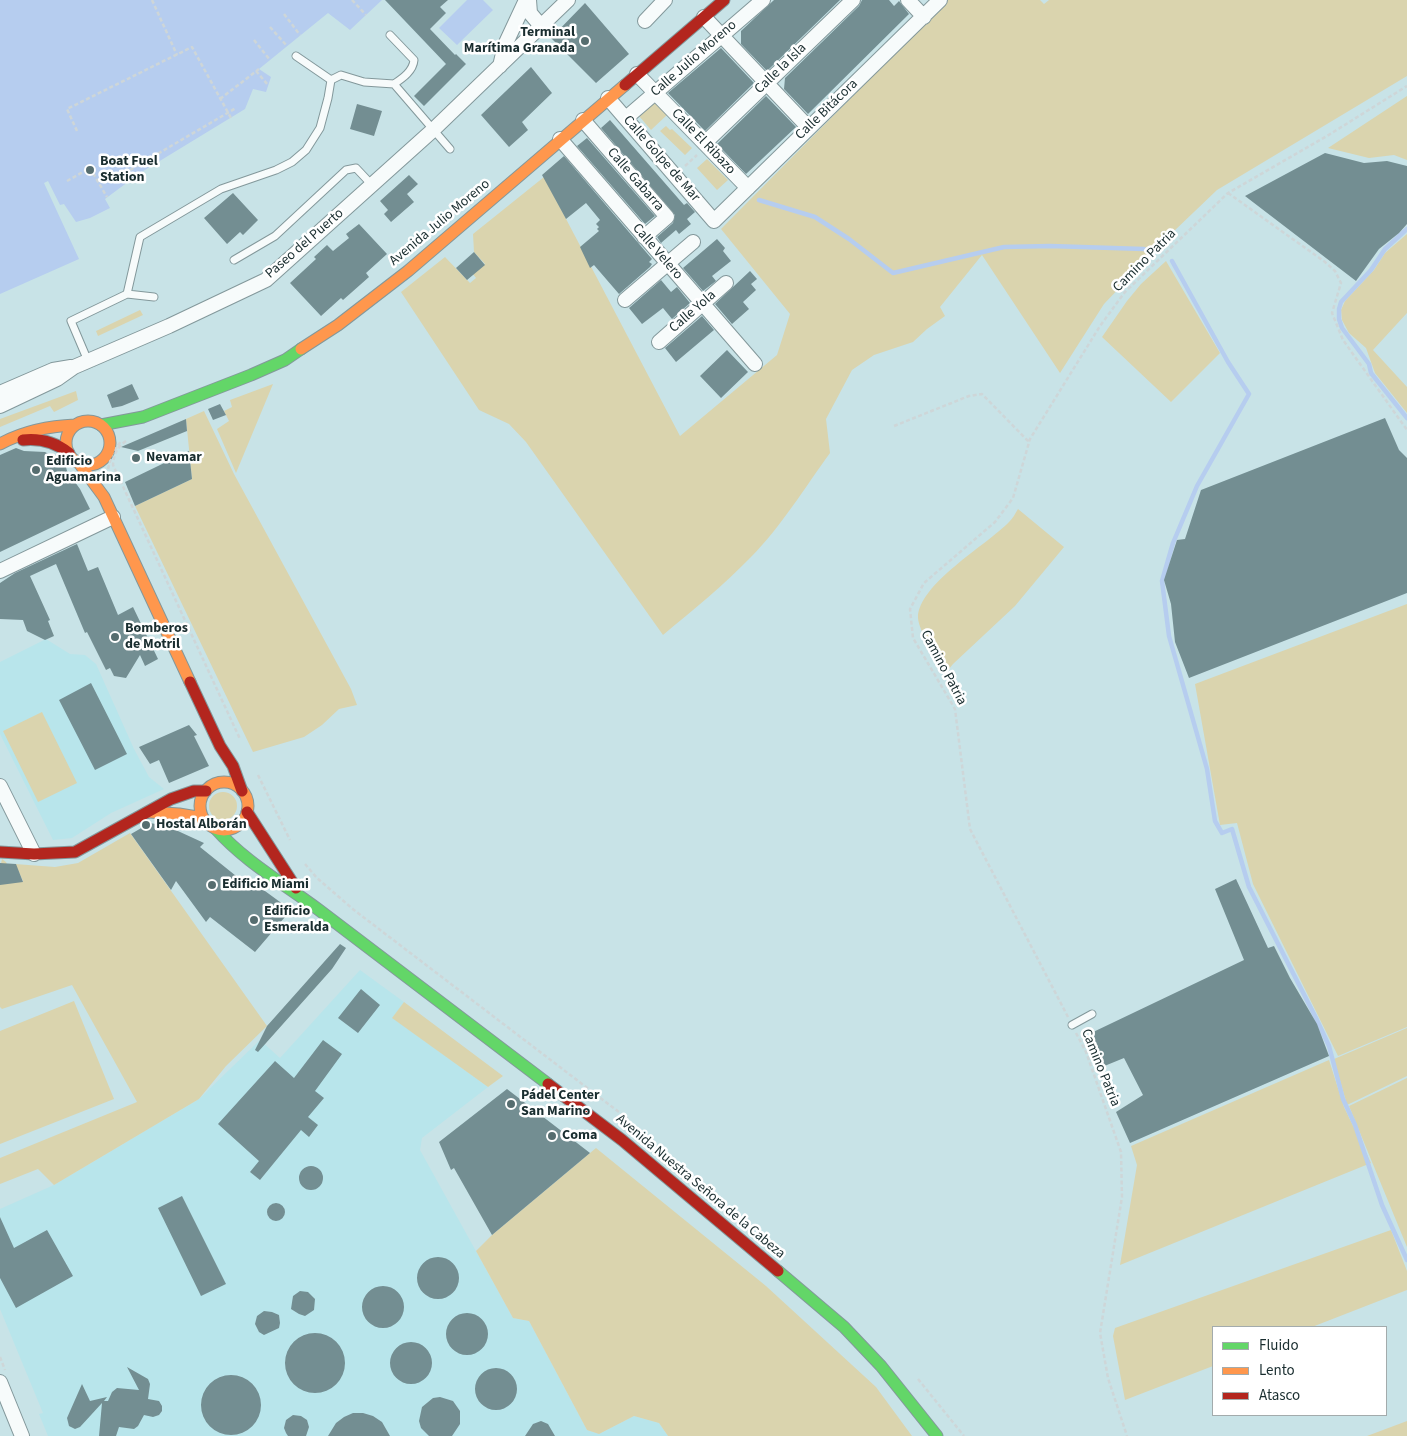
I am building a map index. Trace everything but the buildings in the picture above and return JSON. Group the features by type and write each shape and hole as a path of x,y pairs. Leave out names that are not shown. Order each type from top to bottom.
{"main road":[{"name":"Avenida Julio Moreno","path":"110,445 122,432 143,418 285,360 338,325 408,270 724,0"},
{"name":"Avenida Julio Moreno","path":"101,425 143,418"},
{"path":"0,444 14,436 54,426 75,426 89,421 101,425 107,431 110,445 105,457 104,497"},
{"path":"69,453 66,445 67,438 75,426"},
{"path":"0,444 42,439 63,447 79,463 104,497 220,746 233,766 246,797 244,818 234,827 222,830 208,824 203,818 200,804 214,779 220,746"},
{"path":"79,463 94,464 105,457"},
{"path":"0,852 34,854 75,852 136,817 171,799 194,791 214,779 229,783 242,791"},
{"path":"149,812 203,818"},
{"name":"Avenida Nuestra Señora de la Cabeza","path":"246,812 301,896"},
{"name":"Avenida Nuestra Señora de la Cabeza","path":"215,828 227,843 267,875 301,896 622,1140 844,1327 881,1366 937,1436"}],"street":[{"path":"527,0 530,13 541,26"},
{"path":"500,66 505,45 527,0"},
{"name":"Paseo del Puerto","path":"0,403 53,370 74,367 169,326 266,280 433,130 568,0"},
{"path":"645,21 665,0"},
{"name":"Calle Julio Moreno","path":"626,118 763,0"},
{"name":"Calle la Isla","path":"708,142 766,83 853,0"},
{"path":"908,0 924,17"},
{"name":"Calle Bitácora","path":"714,221 940,0"},
{"path":"704,17 809,128"},
{"name":"Calle El Ribazo","path":"636,74 708,142 748,188"},
{"name":"Calle Golpe de Mar","path":"608,98 714,221"},
{"name":"Calle Gabarra","path":"583,120 667,217 644,237"},
{"name":"Calle Velero","path":"560,139 755,364"},
{"path":"625,300 692,242"},
{"name":"Calle Yola","path":"659,342 726,283"},
{"path":"0,571 113,517"},
{"path":"1,789 34,854"},
{"path":"0,1382 22,1436"}],"lane":[{"path":"331,80 341,75 364,82 394,84 403,78 414,66 414,60 390,35"},
{"path":"296,56 331,80"},
{"path":"127,294 140,237 221,189 276,170 292,162 306,150 322,122 331,80"},
{"path":"394,84 450,149"},
{"path":"234,260 275,236 346,170 356,168 372,185"},
{"path":"88,361 71,321 127,294 154,297"},
{"path":"1072,1025 1092,1014"}],"path":[{"path":"152,0 177,55"},
{"path":"352,0 366,15"},
{"path":"284,14 300,35"},
{"path":"270,27 287,46"},
{"path":"254,40 270,60"},
{"path":"77,131 67,110 192,47 230,118"},
{"path":"220,99 257,70 268,85"},
{"name":"Camino Patria","path":"1127,1436 1108,1378 1100,1333 1122,1197 1121,1152 1086,1052 970,829 956,709 913,638 910,609 924,583 995,522 1007,506 1012,498 1029,442 1100,326 1125,292 1228,193 1327,136 1407,86"},
{"path":"130,170 236,108"},
{"path":"675,175 708,142"},
{"path":"66,181 90,168 107,197"},
{"path":"1228,193 1335,271 1341,283 1332,313 1343,340 1407,430"},
{"path":"894,426 969,396 982,394 1029,442"},
{"path":"133,437 119,446 114,455 113,465 242,744"},
{"path":"105,472 117,444 124,438"},
{"path":"252,771 258,774 291,842"},
{"path":"300,858 318,878 354,910 633,1123"},
{"path":"914,1374 964,1436"}],"shaded area":[{"path":"0,0 382,0 350,30 328,13 259,69 271,77 266,92 253,89 245,109 140,173 105,199 110,208 90,218 76,222 64,204 60,205 48,181 44,183 79,259 0,294"},
{"path":"467,0 483,0 493,10 457,45 439,28"},
{"path":"948,0 1040,0 1044,4 1049,0 1407,0 1407,76 1217,190 1172,233 1104,304 1060,373 982,255 940,307 945,316 913,342 874,355 852,370 826,419 830,453 762,546 708,597 663,635 526,442 509,424 479,410 401,292 445,257 470,283 476,278 473,274 485,264 474,252 473,234 544,177 680,436 777,355 790,314 721,229"},
{"path":"1407,96 1407,160 1394,155 1369,158 1328,148"},
{"path":"655,102 667,115 651,130 639,116"},
{"path":"666,126 670,130 672,129 692,148 685,155 660,131"},
{"path":"707,159 728,180 717,190 697,168"},
{"path":"1407,234 1407,313 1373,350 1407,387 1407,413 1375,373 1366,348 1349,333 1342,320 1341,310 1345,301 1374,270 1385,253"},
{"path":"1166,261 1220,353 1171,402 1102,337 1141,284"},
{"path":"140,310 143,315 98,336 96,331"},
{"path":"273,384 236,473 217,429 229,421 224,411 232,407 230,400"},
{"path":"76,391 78,400 54,412 50,406 0,427 0,419"},
{"path":"204,411 234,474 351,689 357,705 339,709 322,725 304,737 253,752 135,506 192,479 186,419"},
{"path":"1018,509 1064,547 1015,606 953,664 945,674 919,624 918,618 921,605 929,592 941,579 999,531"},
{"path":"1407,604 1407,1027 1338,1056 1253,884 1237,823 1220,825 1195,684"},
{"path":"46,639 70,654 85,655 96,664 134,749 149,777 164,789 111,813 72,838 53,840 0,734 0,662"},
{"path":"42,712 77,783 38,802 3,731"},
{"path":"223,792 233,796 237,806 233,816 223,820 213,816 209,806 213,796"},
{"path":"130,833 267,1026 226,1066 199,1099 54,1185 38,1169 0,1184 0,1158 137,1102 72,985 2,1009 0,1007 0,868 2,859 6,862 14,880 23,881 15,864 55,867 78,863"},
{"path":"360,970 404,1002 393,1018 488,1087 422,1138 420,1150 513,1318 529,1321 587,1430 599,1434 634,1416 659,1423 668,1436 48,1436 39,1414 43,1413 0,1309 0,1209 54,1185 199,1099 260,1040 280,1058"},
{"path":"74,1001 114,1099 0,1144 0,1031"},
{"path":"404,1002 503,1076 488,1087 392,1018"},
{"path":"1407,1028 1407,1076 1347,1105 1334,1059"},
{"path":"1329,1060 1344,1107 1371,1163 1120,1265 1137,1165 1131,1146"},
{"path":"1407,1078 1407,1247 1349,1106"},
{"path":"596,1148 766,1286 876,1387 912,1436 668,1436 659,1423 634,1416 599,1434 587,1430 529,1321 513,1318 476,1251 492,1235"},
{"path":"1391,1230 1407,1271 1407,1290 1315,1326 1212,1326 1212,1366 1125,1400 1113,1336 1115,1328"},
{"path":"1407,1421 1407,1436 1367,1436"}],"waterway":[{"path":"759,200 815,217 849,239 893,273 1004,247 1050,246 1144,249 1151,252"},
{"path":"1407,229 1385,249 1371,270 1341,302 1339,309 1339,319 1342,328 1369,364 1371,373 1407,418"},
{"path":"1172,261 1228,362 1249,394 1197,486 1173,543 1162,581 1169,636 1207,769 1215,821 1222,833 1232,829 1249,887 1329,1046 1343,1099 1355,1125 1382,1205 1407,1260"}],"traffic: fast":[{"path":"101,425 143,417 251,375 285,360 301,349"},
{"path":"215,828 252,862 319,910 548,1084"},
{"path":"778,1271 844,1327 881,1366 937,1436"}],"traffic: slow":[{"path":"301,349 338,325 408,271 625,85"},
{"path":"88,421 100,425 106,431 110,443 106,455 100,461 88,465 76,461 70,455 66,443 70,431 76,425 88,421"},
{"path":"0,444 36,430 75,425"},
{"path":"79,463 104,497 190,682"},
{"path":"224,782 233,784 241,789 246,797 248,806 246,815 241,823 233,828 224,830 215,828 207,823 202,815 200,806 202,797 207,789 215,784 224,782"},
{"path":"149,812 203,818"}],"traffic: jam":[{"path":"625,85 724,0"},
{"path":"23,440 48,442 69,453"},
{"path":"190,682 220,746 233,766 242,791"},
{"path":"0,852 34,854 75,852 171,799 194,791 206,791"},
{"path":"247,812 296,888"},
{"path":"548,1084 622,1140 778,1271"}],"place":[{"name":"Terminal Marítima Granada","path":"585,41"},
{"name":"Boat Fuel Station","path":"90,170"},
{"name":"Nevamar","path":"136,458"},
{"name":"Edificio Aguamarina","path":"36,470"},
{"name":"Bomberos de Motril","path":"115,637"},
{"name":"Hostal Alborán","path":"146,825"},
{"name":"Edificio Miami","path":"212,885"},
{"name":"Edificio Esmeralda","path":"254,920"},
{"name":"Pádel Center San Marino","path":"511,1104"},
{"name":"Coma","path":"552,1136"}]}
